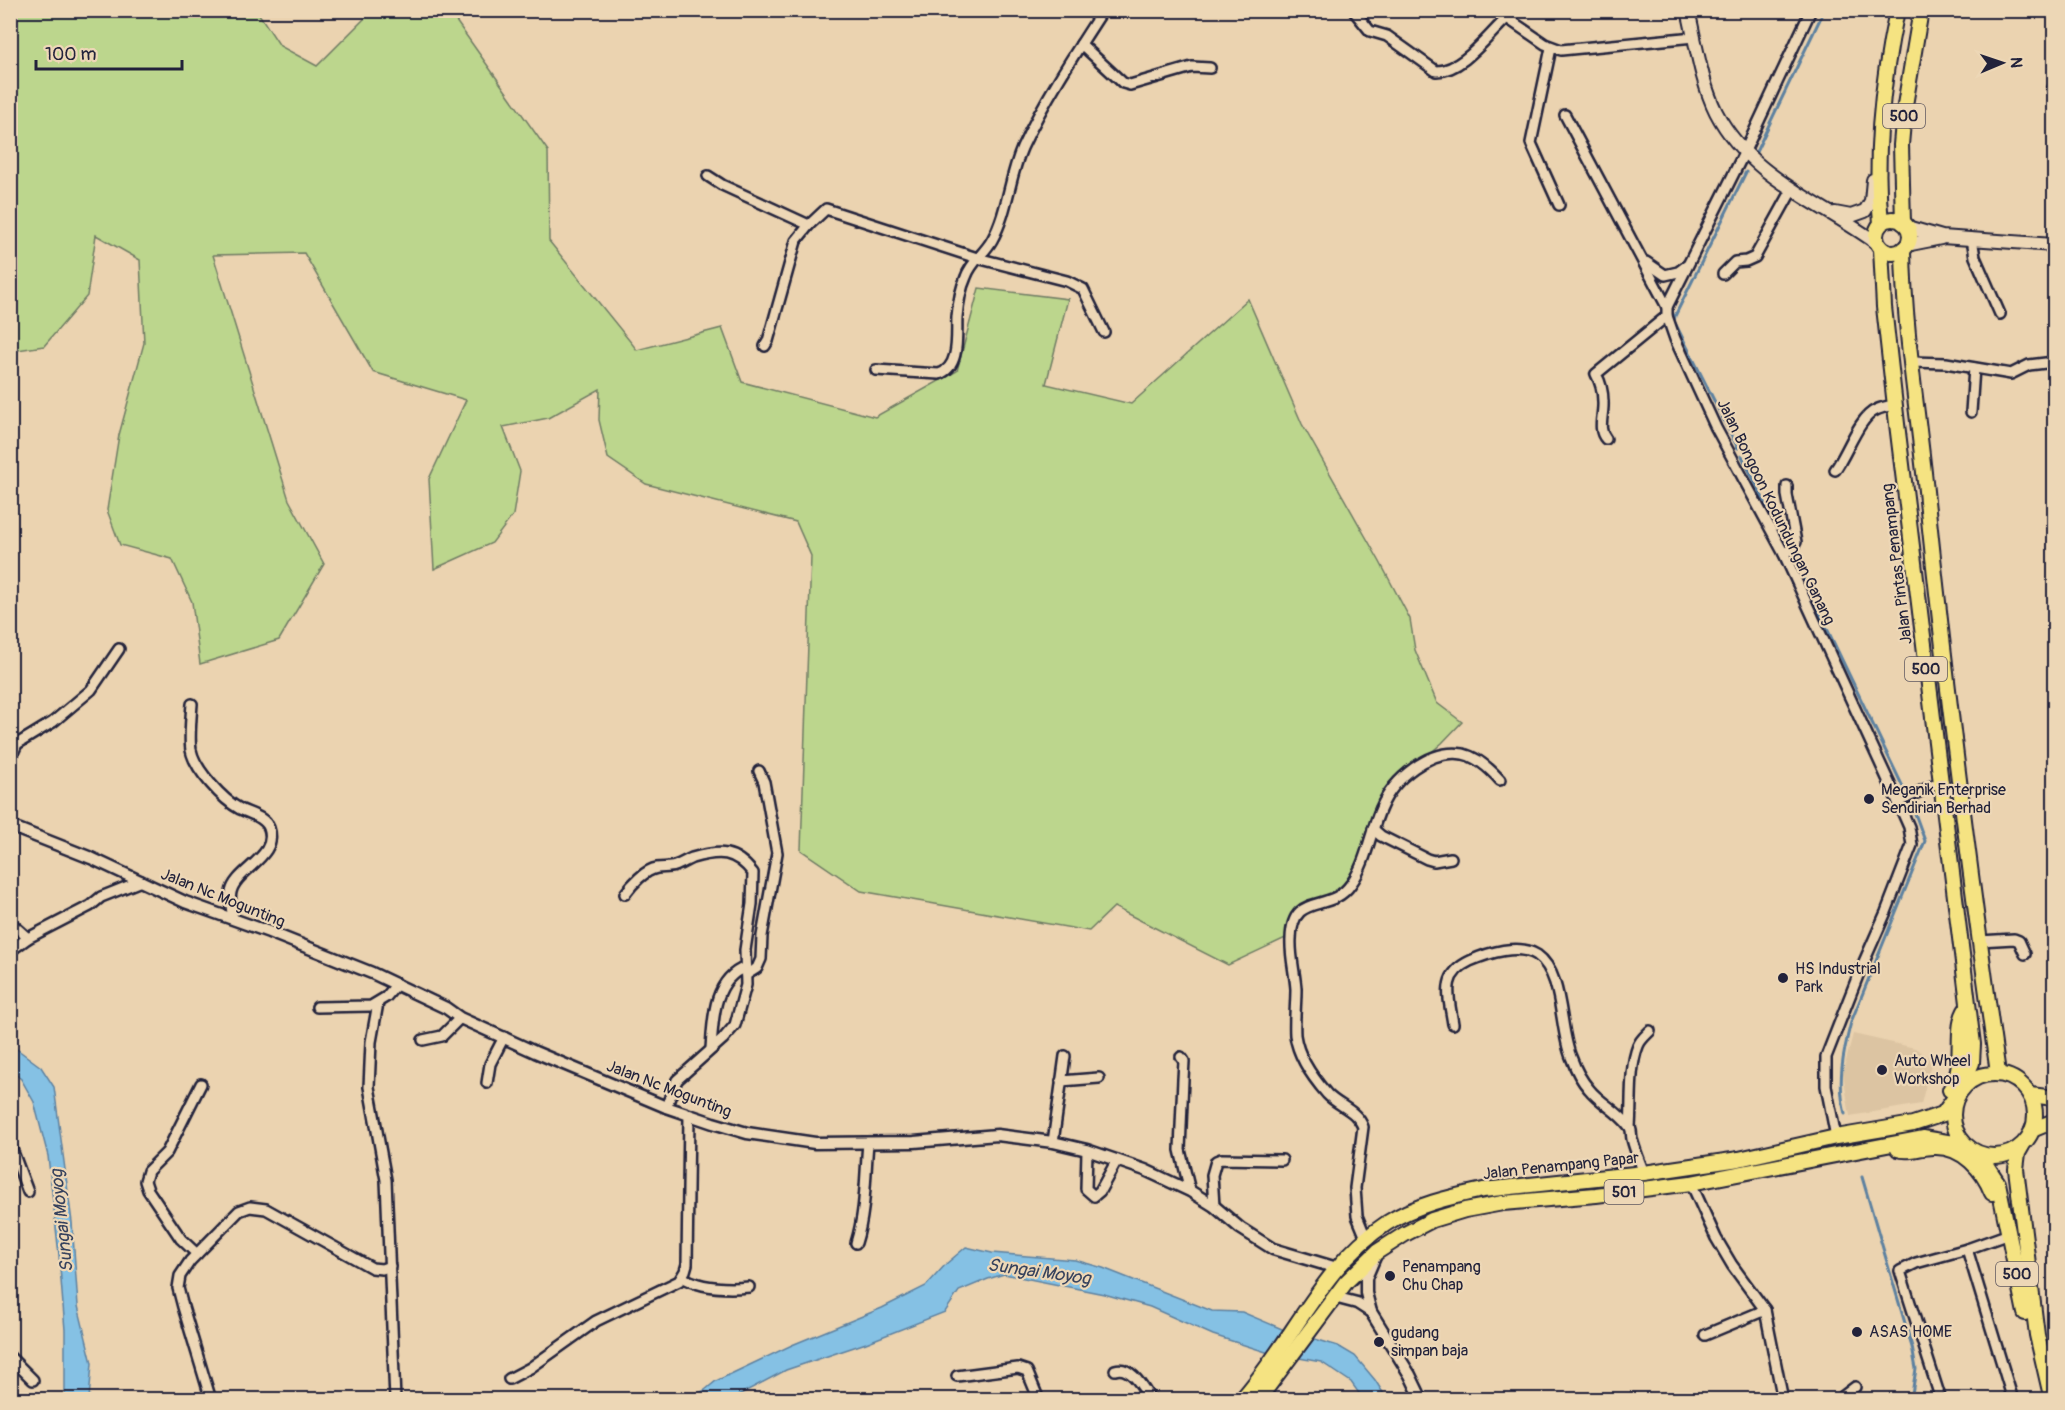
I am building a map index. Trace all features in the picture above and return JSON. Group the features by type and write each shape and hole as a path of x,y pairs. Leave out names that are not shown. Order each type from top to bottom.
{"main road":[{"path":"1688,10 1702,71 1716,112 1744,153 1792,190 1889,252 1942,237"},
{"name":"500","path":"1880,246 1876,234 1881,223 1882,126 1892,33 1897,10"},
{"name":"500","path":"1921,10 1904,111 1901,146 1905,225 1909,236 1904,247 1904,298 1980,941 1998,1073"},
{"path":"1831,213 1859,215 1868,208 1873,195 1877,139 1882,126"},
{"path":"1881,223 1895,219 1905,225 1942,237 2055,245"},
{"name":"Jalan Pintas Penampang","path":"1880,246 1895,405 1973,1044 1972,1063 1960,1091"},
{"path":"1893,1127 1932,1112 1953,1086 1960,1067 1961,1016 1969,1006"},
{"path":"1960,1091 1972,1079 1984,1074 1998,1073 2011,1076 2031,1095 2055,1098"},
{"name":"500","path":"1960,1091 1953,1106 1953,1120 1957,1133 1965,1144 1979,1154 1998,1182 2045,1400"},
{"name":"Jalan Penampang Papar","path":"1258,1400 1314,1300 1337,1268 1366,1238 1389,1222 1417,1208 1456,1196 1510,1186 1644,1173 1739,1159 1836,1137 1925,1121 1943,1114 1960,1091"},
{"name":"500","path":"2031,1095 2035,1106 2035,1118 2032,1130 2018,1153 2016,1170 2037,1335 2052,1400"},
{"path":"2032,1130 2055,1121"},
{"name":"Jalan Penampang Papar","path":"1241,1400 1273,1370 1334,1297 1377,1252 1432,1220 1465,1210 1503,1203 1596,1195 1691,1183 1923,1138 1965,1144"},
{"path":"1884,1146 1904,1151 1946,1148 1963,1155 1986,1179 1998,1211 2006,1217"},
{"path":"1979,1154 2001,1155 2022,1146"}],"street":[{"path":"876,370 939,374 949,368 954,358 957,315 966,276 977,258 992,242 1021,150 1103,10"},
{"path":"1353,10 1370,31 1387,36 1436,71 1445,71 1461,62 1507,18 1551,48 1561,50 1694,37"},
{"path":"1606,440 1602,427 1604,404 1601,383 1596,374 1667,312 1811,10"},
{"path":"1081,44 1123,83 1130,85 1192,67 1210,68"},
{"path":"1551,48 1531,143 1560,205"},
{"name":"Jalan Bongoon Kodundungan Ganang","path":"1565,115 1644,261 1667,312 1675,339 1716,428 1784,554 1909,827 1912,845 1886,912 1858,973 1826,1057 1826,1086 1836,1137"},
{"path":"708,176 722,185 809,225"},
{"path":"1723,274 1735,262 1755,257 1792,190"},
{"path":"765,346 796,241 826,209 977,258 1068,281 1083,289 1104,332"},
{"path":"1972,239 1975,257 2000,314"},
{"path":"1644,261 1665,275 1677,272 1690,263"},
{"path":"1912,362 1946,363 2011,374 2029,365 2055,362"},
{"path":"1971,412 1974,368"},
{"path":"1835,470 1868,414 1895,405"},
{"path":"1784,554 1796,542 1787,486"},
{"path":"10,760 17,744 53,722 91,690 119,649"},
{"path":"192,704 191,748 196,763 228,802 261,818 270,829 270,842 266,849 233,886 230,902 233,919"},
{"path":"1366,1238 1357,1216 1355,1188 1363,1127 1351,1111 1326,1093 1300,1055 1295,1037 1296,998 1291,936 1294,924 1301,910 1307,905 1334,900 1350,887 1359,869 1381,807 1396,783 1412,770 1441,755 1452,753 1471,756 1500,780"},
{"path":"711,1049 713,1023 720,992 731,975 757,968 761,959 762,936 777,853 764,782 759,771"},
{"path":"1898,802 1940,783"},
{"name":"Jalan Nc Mogunting","path":"10,826 91,858 185,902 397,984 446,1008 460,1018 689,1115 739,1131 797,1142 868,1143 997,1135 1053,1142 1087,1150 1146,1170 1190,1191 1273,1249 1337,1268"},
{"path":"1373,829 1381,836 1427,859 1434,861 1450,858"},
{"path":"625,894 631,885 654,868 676,866 691,859 719,852 732,854 741,859 753,873 752,904 745,950 746,985 735,1025 677,1080 666,1107"},
{"path":"10,951 80,912 101,897 141,881"},
{"path":"10,922 28,939"},
{"path":"1980,941 2014,939 2019,941 2025,954"},
{"path":"1453,1024 1448,989 1450,979 1463,965 1501,951 1530,952 1537,956 1544,962 1554,982 1564,1036 1577,1072 1589,1090 1630,1127"},
{"path":"317,1006 371,1006 378,1003 397,984"},
{"path":"378,1003 371,1042 369,1087 386,1180 395,1400"},
{"path":"423,1040 442,1036 460,1018"},
{"path":"1644,1173 1630,1127 1631,1081 1636,1051 1641,1040 1650,1031"},
{"path":"487,1083 490,1064 504,1037"},
{"path":"1053,1142 1065,1056"},
{"path":"1181,1057 1184,1060 1184,1079 1180,1150 1190,1191"},
{"path":"1061,1081 1099,1078"},
{"path":"197,1254 181,1239 148,1190 145,1181 148,1171 167,1152 201,1084"},
{"path":"509,1379 530,1368 596,1321 658,1292 679,1281 682,1277 687,1264 689,1115"},
{"path":"856,1243 861,1228 868,1143"},
{"path":"10,1144 28,1192"},
{"path":"1087,1150 1086,1189 1094,1196 1100,1191 1117,1160"},
{"path":"1214,1206 1212,1175 1216,1161 1221,1159 1282,1160"},
{"path":"1691,1183 1716,1238 1732,1265 1765,1310 1783,1400"},
{"path":"211,1400 178,1288 184,1269 240,1211 245,1208 258,1207 274,1213 372,1268 382,1269 390,1266"},
{"path":"1941,1400 1900,1271 1916,1263 1967,1249 2009,1234"},
{"path":"1967,1249 2013,1400"},
{"path":"1377,1252 1366,1278 1366,1293 1371,1311 1410,1375 1422,1400"},
{"path":"682,1277 712,1287 749,1287"},
{"path":"1334,1297 1358,1302 1371,1311"},
{"path":"1705,1335 1765,1310"},
{"path":"10,1357 33,1380"},
{"path":"957,1376 1018,1368 1027,1371 1039,1400"},
{"path":"1115,1370 1119,1368 1128,1371 1151,1400"},
{"path":"1838,1400 1855,1387"}],"shaded area":[{"path":"1853,1034 1915,1048 1932,1060 1921,1104 1850,1116 1843,1073"}],"green space":[{"path":"10,11 257,11 280,46 317,66 372,11 449,11 548,151 549,241 637,350 722,328 742,382 875,417 957,371 979,288 1068,299 1046,384 1131,404 1248,299 1302,424 1410,619 1415,650 1437,703 1462,722 1442,743 1389,789 1353,873 1338,895 1302,912 1294,934 1228,965 1114,907 1089,931 861,891 801,850 811,556 796,522 646,484 608,458 599,420 600,389 548,418 503,427 520,471 513,515 492,543 434,569 429,479 466,400 373,372 304,253 213,255 289,500 324,564 279,640 200,664 192,602 172,559 120,545 107,510 119,435 144,343 140,260 96,235 87,296 44,346 11,351"}],"water":[{"name":"Sungai Moyog","path":"10,1044 41,1067 54,1087 72,1222 78,1306 92,1363 89,1399 65,1399 65,1330 48,1156 34,1102 21,1079 11,1070"},
{"name":"Sungai Moyog","path":"966,1247 992,1253 1075,1260 1103,1268 1212,1311 1242,1312 1282,1329 1338,1346 1355,1356 1387,1399 1363,1399 1351,1382 1321,1362 1266,1352 1213,1335 1150,1307 1104,1294 1004,1274 959,1291 945,1312 866,1343 786,1370 731,1399 687,1400 716,1381 792,1345 882,1308 926,1286"}],"waterway":[{"path":"1755,154 1821,17"},
{"path":"1738,448 1674,321 1746,172"},
{"path":"1742,456 1787,547"},
{"path":"1794,560 1903,787"},
{"path":"1845,1114 1841,1090 1842,1068 1851,1022 1925,841 1913,808"},
{"path":"1862,1177 1912,1347 1916,1369 1911,1400"}],"place":[{"name":"Meganik Enterprise Sendirian Berhad","path":"1869,799"},
{"name":"HS Industrial Park","path":"1783,978"},
{"name":"Auto Wheel Workshop","path":"1882,1070"},
{"name":"Penampang Chu Chap","path":"1390,1276"},
{"name":"ASAS HOME","path":"1857,1332"},
{"name":"gudang simpan baja","path":"1379,1342"}]}
